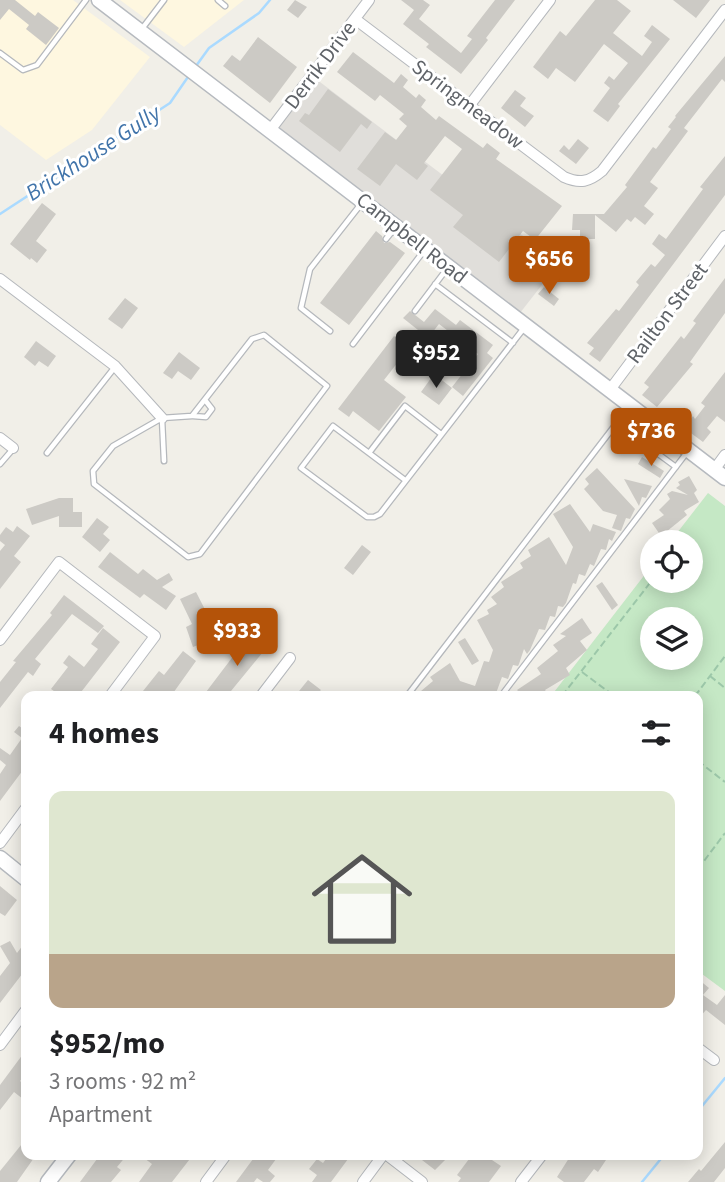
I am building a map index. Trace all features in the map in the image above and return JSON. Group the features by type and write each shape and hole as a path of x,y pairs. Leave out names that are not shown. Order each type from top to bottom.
{"street":[{"name":"Campbell Road","path":"99,0 720,474"},
{"name":"Derrik Drive","path":"271,130 369,0"},
{"path":"469,106 550,0"},
{"name":"Springmeadow","path":"355,19 564,177 584,182 593,179 602,171 725,10"},
{"name":"Railton Street","path":"609,391 725,236"},
{"path":"0,279 116,366 162,418"},
{"path":"0,438 13,448"},
{"path":"720,474 725,455"},
{"path":"0,640 59,562 155,636 114,691"},
{"path":"265,691 290,658"},
{"path":"0,844 21,815"},
{"path":"0,858 21,874"},
{"path":"0,1045 21,1017"},
{"path":"703,1052 714,1060"},
{"path":"48,1182 65,1160"},
{"path":"206,1182 222,1160"},
{"path":"363,1182 381,1160"},
{"path":"392,1160 422,1182"},
{"path":"521,1182 538,1160"}],"lane":[{"path":"0,53 23,70 37,65 86,0"},
{"path":"141,31 164,0"},
{"path":"218,0 225,6"},
{"path":"330,331 301,308 310,270 364,201"},
{"path":"386,239 396,226"},
{"path":"353,344 426,248"},
{"path":"415,310 449,266"},
{"path":"435,285 513,343"},
{"path":"405,480 333,426 301,468 367,517 380,514 525,327"},
{"path":"192,416 251,339 264,335 327,386 200,554 188,557 94,484 93,471 113,446 162,418 206,417 212,409 205,400"},
{"path":"47,453 116,366"},
{"path":"369,453 405,406 441,434"},
{"path":"411,691 630,406"},
{"path":"162,418 164,461"},
{"path":"616,423 676,467"},
{"path":"0,464 13,448"},
{"path":"506,691 688,451"}],"path":[{"path":"566,691 642,593"},
{"path":"699,691 725,656"},
{"path":"581,671 607,691"},
{"path":"710,677 725,688"},
{"path":"703,765 725,782"},
{"path":"703,862 725,833"}],"shaded area":[{"path":"0,0 73,0 150,57 92,130 46,160 0,125"},
{"path":"120,0 244,0 184,47"},
{"path":"316,79 559,263 520,313 278,129"}],"green space":[{"path":"708,493 725,506 725,991 703,975 703,691 555,691 640,581 640,593 703,593 703,530 679,530"}],"building":[{"path":"0,0 15,0 35,16 38,12 59,28 46,45 26,29 29,25 9,9 0,20"},
{"path":"295,0 307,7 298,18 287,10"},
{"path":"401,0 423,0 430,5 419,19 461,53 472,39 467,36 495,0 515,0 461,74 426,47 429,44 403,24 414,10"},
{"path":"595,0 617,0 631,11 613,33 642,56 652,42 644,36 652,25 670,39 618,104 620,106 608,122 593,111 610,88 604,83 609,76 614,80 628,63 604,44 575,82 556,68 548,79 533,67 560,31 566,36"},
{"path":"673,0 710,0 696,18"},
{"path":"258,37 297,67 270,103 223,66 232,55 240,61"},
{"path":"353,52 394,83 401,74 408,80 403,87 416,98 419,94 426,100 421,107 436,120 439,116 483,148 487,143 500,153 496,159 562,206 535,240 523,231 499,262 453,227 463,215 430,190 462,149 445,136 424,163 428,166 417,180 396,164 380,186 357,169 385,132 396,140 407,126 399,119 404,114 380,95 375,101 337,72"},
{"path":"725,56 725,82 722,79 684,128 688,131 650,182 658,188 644,206 654,214 645,225 635,217 631,222 627,219 616,232 595,215 595,239 580,239 580,230 572,230 573,214 604,214 627,187 625,185 653,147 656,149 671,129 668,127 675,116"},
{"path":"328,89 372,122 367,129 361,124 340,152 299,121 305,113 309,115"},
{"path":"515,90 526,98 520,106 534,116 525,127 501,108"},
{"path":"578,139 589,148 576,164 559,151 564,145 569,150"},
{"path":"725,156 725,195 600,362 589,354 594,348 587,343 616,309 619,311 639,285 636,282 651,264 655,267 665,255 652,244 659,234 666,239 703,189 700,187"},
{"path":"42,203 56,214 36,241 47,250 37,263 10,244"},
{"path":"376,231 382,236 384,243 390,242 405,253 349,325 320,303"},
{"path":"725,278 725,313 690,362 693,364 657,407 642,395 649,387 644,383 681,336 684,339 696,323 693,321"},
{"path":"544,287 559,299 554,306 538,294"},
{"path":"125,298 138,308 122,329 108,319"},
{"path":"435,309 456,325 460,320 493,345 487,353 493,358 463,396 452,387 478,354 439,324 428,338 403,318 410,311 424,322"},
{"path":"394,336 409,348 384,380 406,397 379,431 353,411 349,417 338,409"},
{"path":"36,341 56,356 48,367 39,361 35,366 24,357"},
{"path":"179,352 200,368 191,380 178,371 172,379 163,373"},
{"path":"725,372 725,422 717,416 707,428 711,432 703,442 684,428 705,406 701,403"},
{"path":"434,374 452,388 439,405 421,392"},
{"path":"642,457 664,471 660,478 638,464"},
{"path":"597,468 635,509 630,519 626,518 621,531 612,528 617,515 603,511 584,489 589,484 585,479"},
{"path":"689,476 697,490 694,493 699,502 684,511 687,515 668,530 657,530 652,523 664,515 659,510 670,499 667,494 672,491 688,495 676,488 680,485 678,482"},
{"path":"624,479 652,486 646,498 642,497 639,506"},
{"path":"59,498 73,498 73,512 82,512 82,527 59,527 59,516 32,525 26,509"},
{"path":"570,504 590,532 593,524 616,532 612,541 609,539 606,550 601,549 594,566 590,564 585,576 579,574 566,603 563,607 558,606 555,617 550,616 545,630 539,629 530,650 527,654 524,649 518,666 513,665 508,679 502,677 497,691 421,691 433,681 430,677 450,663 460,681 475,686 484,661 489,662 493,650 477,620 489,614 487,610 497,604 491,597 504,587 501,582 523,568 520,563 531,556 528,550 549,537 566,565 573,547 553,514"},
{"path":"97,518 109,527 103,534 110,540 100,552 82,537"},
{"path":"17,526 30,536 14,556 21,562 0,589 0,551 5,545 0,541 0,535 6,527 13,532"},
{"path":"362,545 371,552 353,575 344,568"},
{"path":"110,552 138,574 143,569 157,580 169,573 173,580 162,587 176,596 166,610 144,594 140,598 98,567"},
{"path":"602,582 618,605 612,610 596,586"},
{"path":"196,592 215,629 206,633 209,641 193,647 186,627 192,624 180,599"},
{"path":"64,595 104,626 98,633 72,614 35,659 41,664 33,676 28,672 0,708 0,682 16,662 13,661 52,615 50,613"},
{"path":"582,618 592,633 580,641 587,650 566,668 570,675 546,691 518,691 541,674 537,668 558,651 553,645 566,636 560,634"},
{"path":"103,628 120,642 82,691 51,689 68,667 63,663 69,655 84,667 98,649 91,644"},
{"path":"250,634 267,647 231,691 207,691"},
{"path":"465,638 479,661 472,665 458,642"},
{"path":"183,651 196,661 175,691 143,691 159,671 164,675"},
{"path":"308,680 321,690 320,691 299,691"},
{"path":"19,726 21,727 21,737 14,732"},
{"path":"21,739 21,773 0,801 0,774 6,765 0,760 0,748 10,755"},
{"path":"0,886 17,900 5,916 0,913"},
{"path":"10,941 17,953 21,948 21,976 0,1003 0,976 10,963 0,946"},
{"path":"703,983 709,988 703,995"},
{"path":"703,995 717,1005 725,995 725,1025 706,1010 703,1013"},
{"path":"21,1057 21,1097 14,1092 0,1110 0,1085"},
{"path":"725,1142 725,1168 714,1182 688,1182 699,1169 701,1171"},
{"path":"21,1145 21,1160 32,1160 17,1182 0,1182 0,1171"},
{"path":"96,1160 123,1160 117,1167 121,1170 111,1182 80,1182"},
{"path":"147,1160 189,1160 172,1182 139,1182 152,1164"},
{"path":"252,1160 275,1160 268,1170 275,1176 270,1182 257,1178 254,1182 236,1182"},
{"path":"316,1160 323,1163 325,1160 347,1160 331,1182 312,1182 317,1175 309,1169"},
{"path":"422,1160 445,1160 435,1170"},
{"path":"468,1160 492,1160 501,1166 489,1182 458,1182 461,1178 457,1175"},
{"path":"568,1160 606,1160 598,1172 594,1169 584,1182 564,1182 557,1177"}],"waterway":[{"name":"Brickhouse Gully","path":"196,66 209,48 259,13 270,0"},
{"name":"Brickhouse Gully","path":"0,214 170,103 190,74"},
{"path":"703,1105 725,1078"},
{"path":"642,1182 660,1160"}]}
